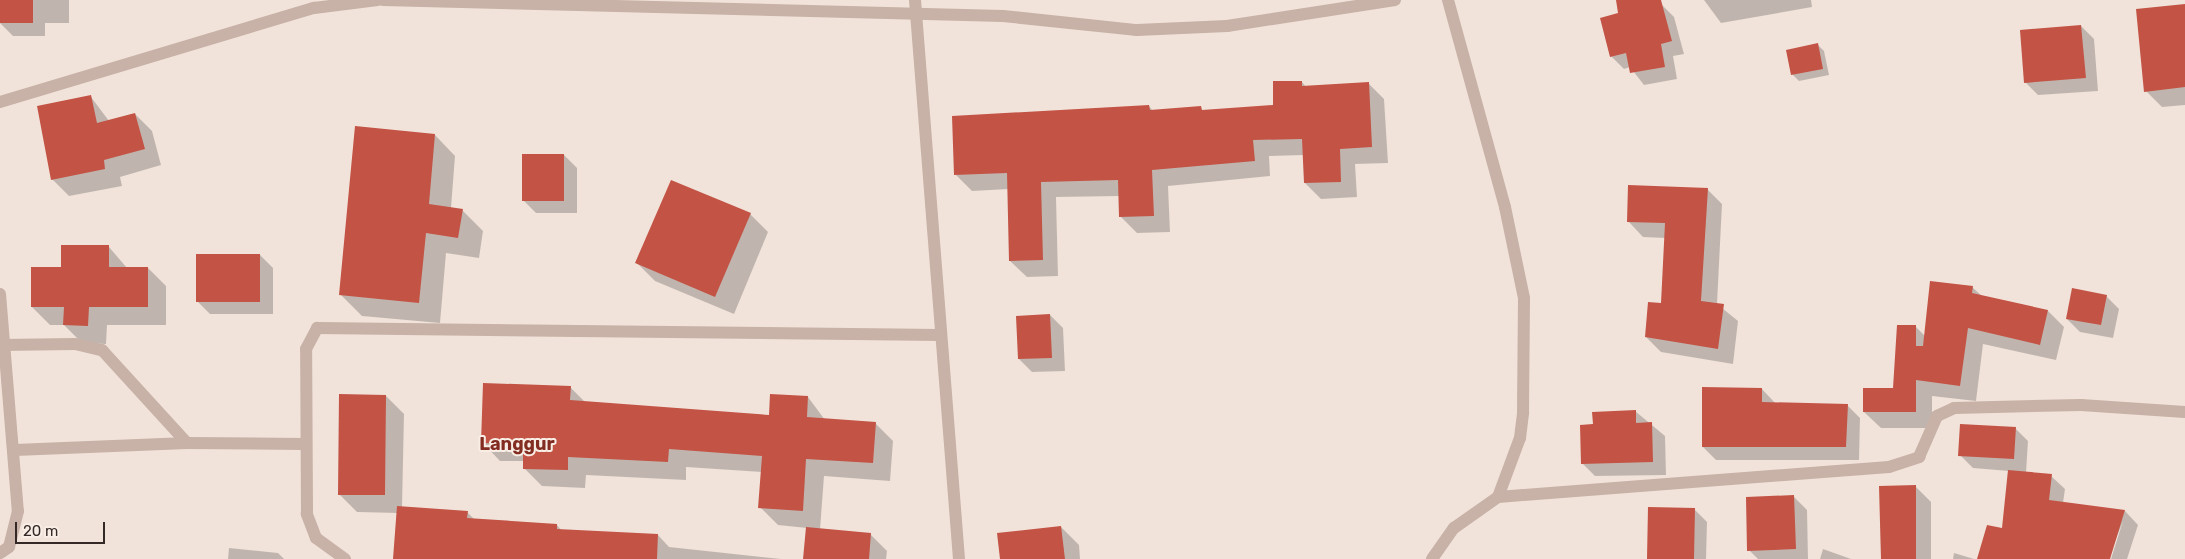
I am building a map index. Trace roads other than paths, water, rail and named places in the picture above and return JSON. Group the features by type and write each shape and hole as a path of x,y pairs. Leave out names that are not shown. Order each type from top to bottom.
{"street":[{"path":"0,102 314,8 377,0"},
{"path":"383,0 1003,16 1096,28 1180,30 1395,0"},
{"path":"915,0 959,559"},
{"path":"1448,0 1524,298 1522,420 1498,497"},
{"path":"0,294 2,344 15,450 16,529 9,546 0,553"},
{"path":"345,559 326,548 309,527 304,444 307,340 326,326 940,335"},
{"path":"2,344 75,344 102,350 187,443"},
{"path":"1432,559 1454,528 1498,497 1889,467 1918,457 1938,416 1954,408 2081,405 2185,412"},
{"path":"15,450 187,443 304,444"}],"district":[{"name":"Langgur","path":"517,444"}]}
